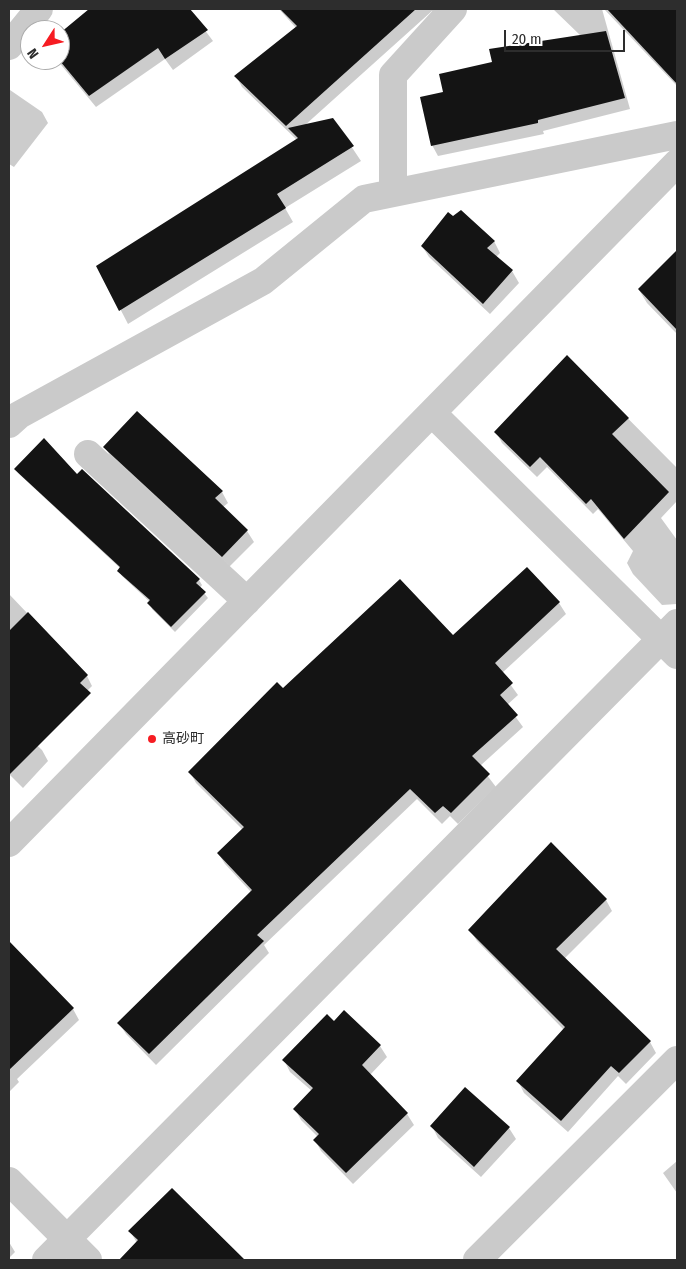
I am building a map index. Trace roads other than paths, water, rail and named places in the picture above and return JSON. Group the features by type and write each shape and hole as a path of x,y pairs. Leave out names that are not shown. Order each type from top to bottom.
{"street":[{"path":"9,46 39,9"},
{"path":"393,192 393,75 453,9"},
{"path":"9,424 19,415 263,281 364,199 677,135"},
{"path":"9,843 677,163"},
{"path":"46,1260 672,639 432,413"},
{"path":"88,454 247,601"},
{"path":"477,1260 677,1060"},
{"path":"9,1182 88,1260"}],"place":[{"name":"高砂町","path":"152,739"}]}
